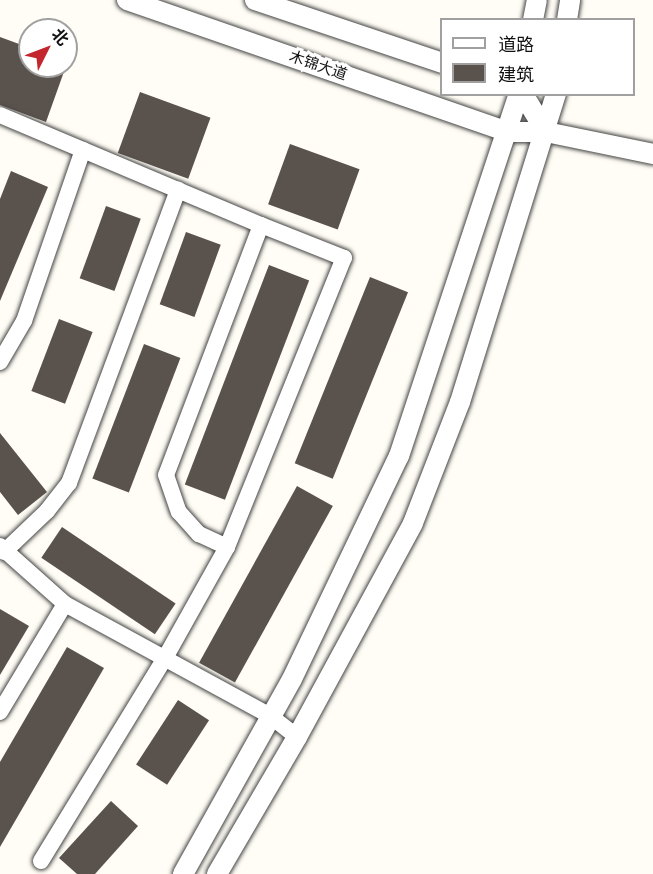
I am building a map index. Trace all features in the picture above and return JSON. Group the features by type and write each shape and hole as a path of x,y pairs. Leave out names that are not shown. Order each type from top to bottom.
{"street":[{"name":"木锦大道","path":"127,0 508,132 546,132 653,154"},
{"path":"255,0 440,63"},
{"path":"533,18 537,0"},
{"path":"567,18 570,0"},
{"path":"183,874 269,715 292,680 399,456 520,96"},
{"path":"522,96 546,132"},
{"path":"217,874 297,737 413,523 460,402 555,96"},
{"path":"0,115 344,258 227,547 165,658 41,861"},
{"path":"0,362 24,321 83,150"},
{"path":"178,190 69,483 47,512 1,552 65,604 269,715 297,737"},
{"path":"227,547 199,534 179,512 166,475 261,225"},
{"path":"0,712 65,604"}],"building":[{"path":"0,37 18,44 18,78 62,78 46,122 0,105"},
{"path":"140,92 210,118 188,179 118,153"},
{"path":"290,144 360,169 338,229 268,204"},
{"path":"11,171 48,187 0,301 0,199"},
{"path":"106,206 141,219 114,291 80,278"},
{"path":"186,232 221,245 194,317 160,304"},
{"path":"269,265 309,280 225,500 185,484"},
{"path":"370,277 408,292 333,479 295,463"},
{"path":"59,319 93,332 65,404 31,391"},
{"path":"144,344 180,358 129,492 92,478"},
{"path":"0,433 47,492 18,515 0,492"},
{"path":"297,486 333,506 235,683 199,663"},
{"path":"62,527 176,604 155,634 41,558"},
{"path":"0,609 29,626 0,675"},
{"path":"67,647 104,668 0,847 0,762"},
{"path":"178,700 209,720 167,785 136,765"},
{"path":"111,801 138,826 95,874 77,874 59,858"}]}
